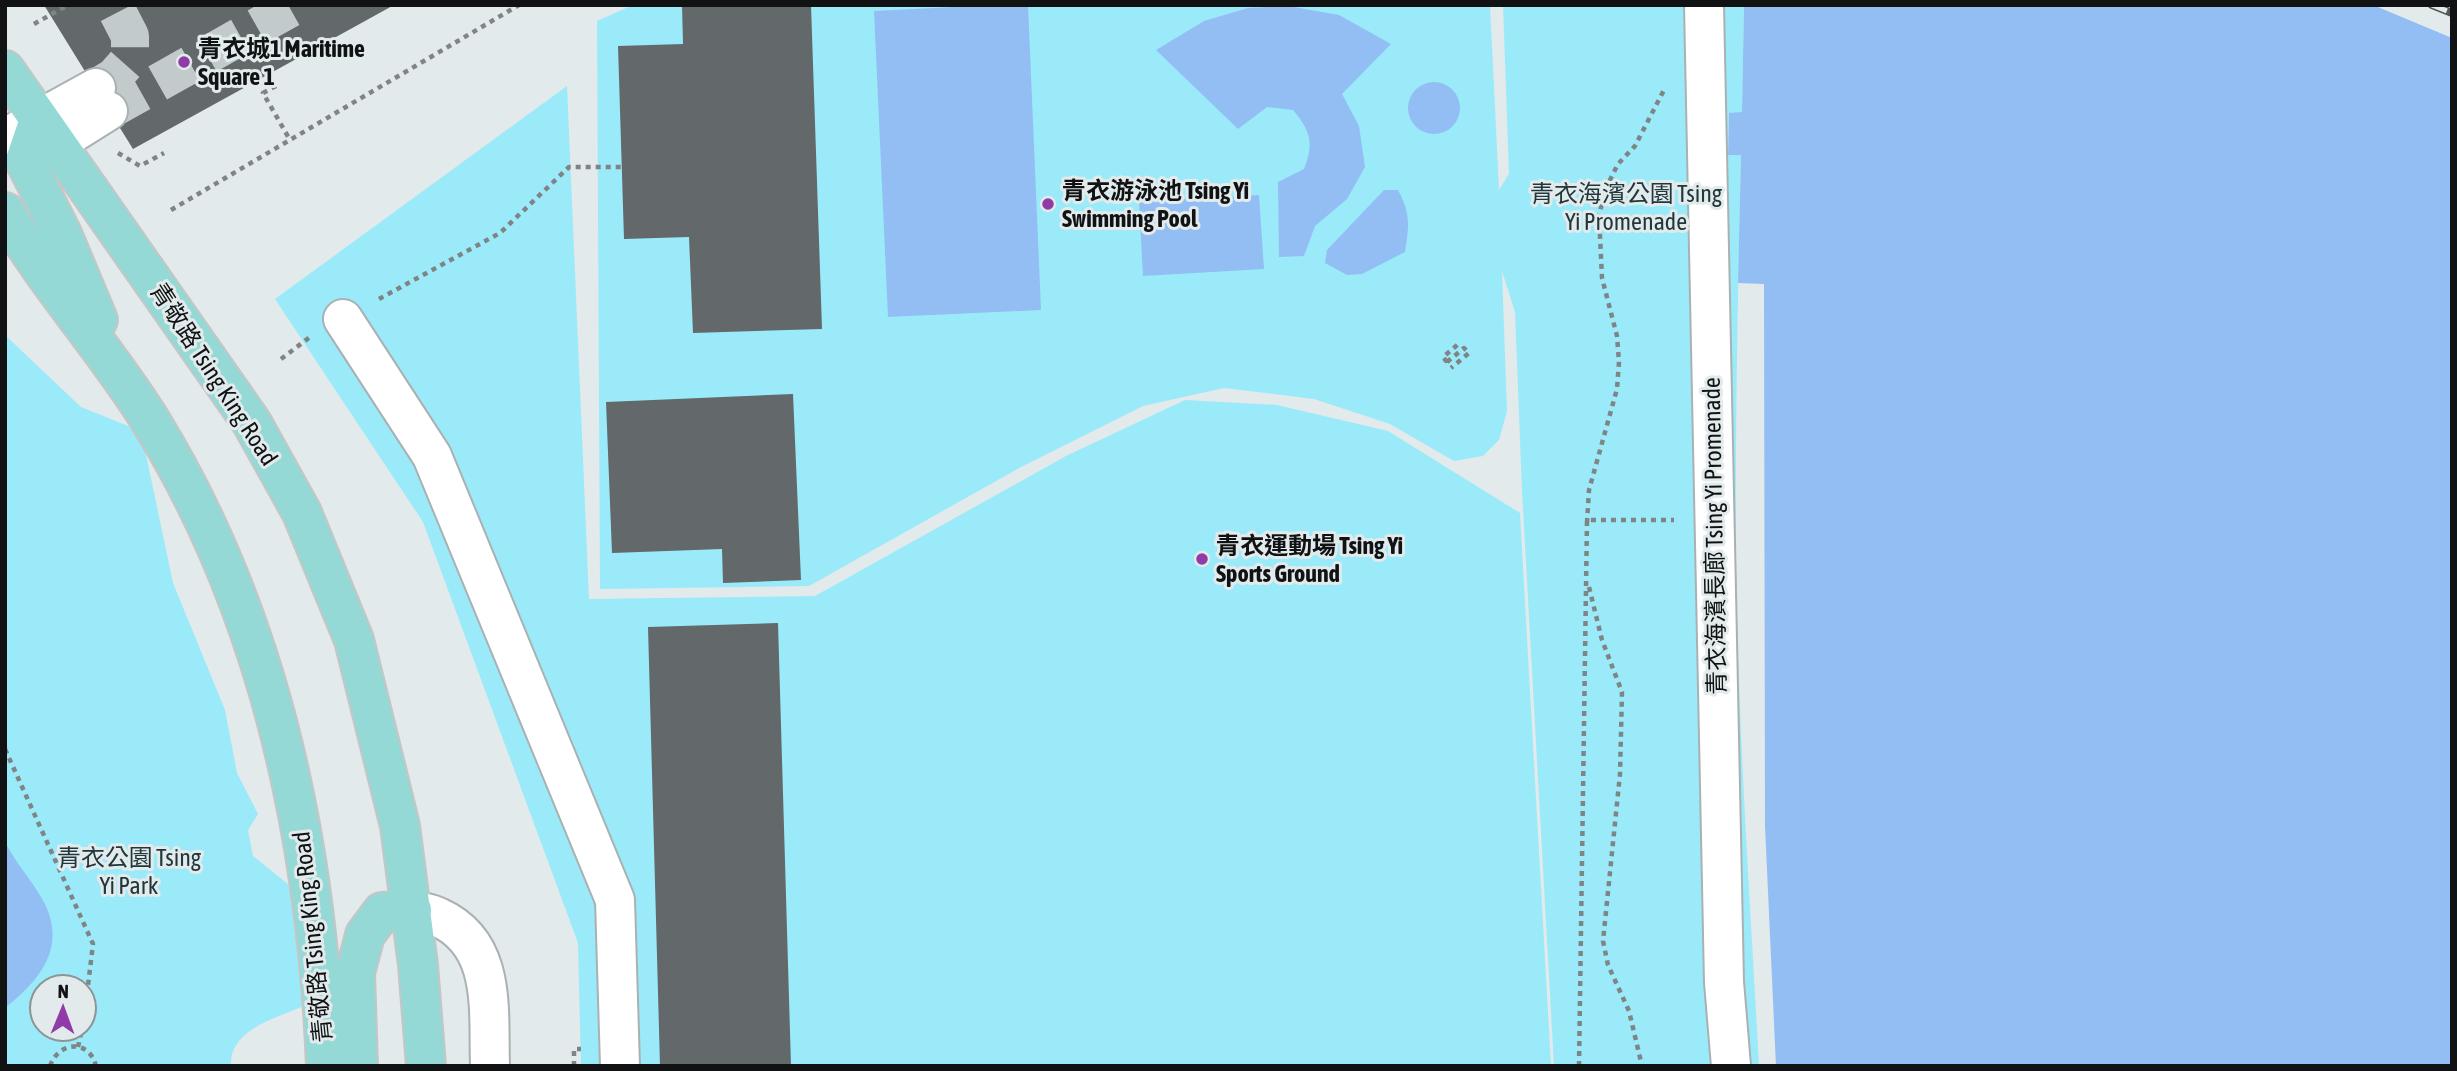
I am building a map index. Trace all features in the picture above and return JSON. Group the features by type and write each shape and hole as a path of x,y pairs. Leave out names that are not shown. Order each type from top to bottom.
{"main road":[{"name":"青敬路 Tsing King Road","path":"5,70 252,423 302,513 354,640 400,826 412,910 426,1066"},
{"path":"48,131 12,157 62,234 124,380"},
{"name":"青敬路 Tsing King Road","path":"5,212 29,251 124,380 173,459 220,552 259,661 300,825 318,950 326,1066"},
{"path":"358,1066 355,972 365,935 382,912 412,910"}],"street":[{"name":"青衣海濱長廊 Tsing Yi Promenade","path":"1704,5 1724,982 1731,1066"},
{"path":"48,131 102,100"},
{"path":"343,319 432,456 615,900 620,1066"},
{"path":"412,910 437,916 458,929 473,945 484,965 488,998 489,1066"}],"path":[{"path":"34,24 68,5"},
{"path":"171,210 519,5"},
{"path":"276,86 263,93 290,140"},
{"path":"1579,1066 1587,520 1589,490 1617,389 1619,362 1617,336 1602,278 1599,215 1606,188 1618,164 1635,146 1665,88"},
{"path":"140,166 164,153"},
{"path":"343,319 500,233 569,167 622,167"},
{"path":"1451,368 1469,354 1464,348 1447,362 1443,357 1461,342"},
{"path":"1587,520 1678,520"},
{"path":"1586,562 1590,596 1602,640 1622,692 1620,774 1602,941 1608,964 1629,1011 1642,1066"},
{"path":"5,749 93,944 90,973"},
{"path":"50,1066 56,1054 66,1047 78,1046 88,1051 96,1066"}],"green space":[{"name":"青衣游泳池 Tsing Yi Swimming Pool","path":"633,5 1490,5 1499,190 1509,174 1503,5 1744,5 1742,113 1729,113 1728,154 1741,155 1736,461 1737,626 1759,1066 1554,1066 1522,491 1515,312 1502,271 1507,411 1499,440 1483,456 1454,461 1390,424 1314,399 1224,388 1143,406 1021,467 809,586 600,589 597,21"},
{"name":"青衣運動場 Tsing Yi Sports Ground","path":"567,86 589,599 815,596 1066,456 1185,400 1277,405 1388,431 1520,513 1551,1066 581,1066 578,943 423,522 275,299"},
{"name":"青衣公園 Tsing Yi Park","path":"5,335 81,407 141,431 173,583 225,710 237,773 258,814 248,830 253,856 294,889 304,1006 246,1034 232,1053 231,1066 5,1066"}],"shaded area":[{"path":"1028,5 1041,310 888,317 874,11"},
{"path":"1744,5 2452,5 2452,1066 1776,1066 1765,826 1764,284 1738,283 1741,155 1728,155 1729,113 1742,112"},
{"path":"1288,6 1339,15 1391,44 1342,94 1359,126 1365,167 1347,199 1315,226 1304,256 1279,257 1278,182 1304,169 1310,145 1304,125 1293,110 1267,107 1238,129 1156,50 1204,21 1248,8"},
{"path":"1434,82 1453,89 1460,108 1453,127 1434,134 1415,127 1408,108 1415,89"},
{"path":"1384,190 1398,190 1405,206 1408,227 1405,252 1362,274 1347,275 1325,263 1327,250"},
{"path":"1259,195 1264,269 1143,276 1139,202"},
{"path":"5,842 49,914 52,945 40,973 28,973 28,987 5,1008"}],"pier":[{"path":"2373,5 2452,5 2452,38"}],"building":[{"name":"青衣城1 Maritime Square 1","path":"44,5 394,5 133,149"},
{"path":"682,5 811,5 822,329 693,333 689,237 624,239 618,46 683,44"},
{"path":"793,394 801,580 723,583 722,549 612,553 606,402"},
{"path":"778,623 791,1066 660,1066 648,627"}],"tunnel":[{"path":"96,88 114,77 130,59 130,36 114,5"},
{"path":"108,111 296,5"}],"railway":[{"path":"2432,5 2452,13"}],"place":[{"name":"青衣城1 Maritime Square 1","path":"184,62"},
{"name":"青衣游泳池 Tsing Yi Swimming Pool","path":"1048,204"},
{"name":"青衣運動場 Tsing Yi Sports Ground","path":"1202,559"}],"park label":[{"name":"青衣海濱公園 Tsing Yi Promenade","path":"1626,207"}]}
